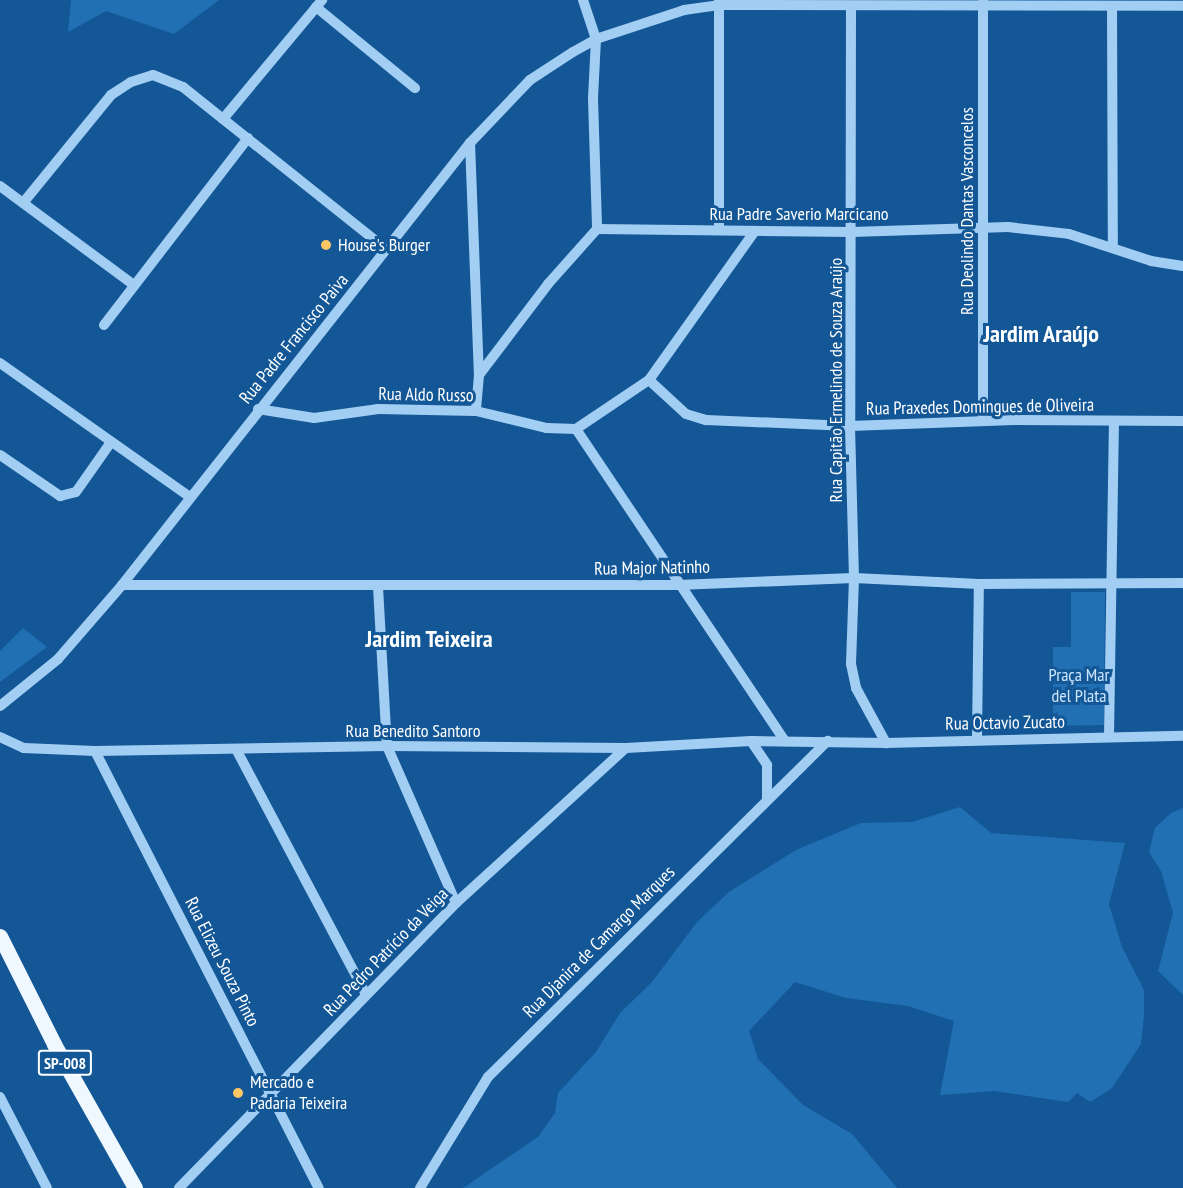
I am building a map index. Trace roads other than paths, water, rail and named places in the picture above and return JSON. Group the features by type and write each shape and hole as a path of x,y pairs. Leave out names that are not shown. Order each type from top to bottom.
{"main road":[{"name":"SP-008","path":"0,936 54,1044 135,1188"}],"street":[{"path":"479,375 548,284 597,229 593,99 596,39 583,0"},
{"path":"719,3 719,230"},
{"name":"Rua Padre Francisco Paiva","path":"0,706 58,658 122,585 258,409 470,143 530,80 596,39 684,10 719,3 851,8 983,4 1183,6"},
{"path":"223,119 319,4 415,87"},
{"name":"Rua Deolindo Dantas Vasconcelos","path":"983,4 983,421"},
{"path":"1112,6 1113,248"},
{"name":"Rua Capitão Ermelindo de Souza Araújo","path":"851,8 850,426 854,578 851,664 856,688 886,743"},
{"path":"23,202 111,95 131,82 153,75 183,87 223,119 245,142 386,249"},
{"path":"104,325 245,142"},
{"path":"470,143 479,375 476,411"},
{"path":"0,186 134,285"},
{"name":"Rua Padre Saverio Marcicano","path":"597,229 852,232 983,227 1069,234 1151,261 1183,266"},
{"path":"755,231 649,380 576,429 784,741"},
{"path":"0,363 190,497"},
{"name":"Rua Praxedes Domingues de Oliveira","path":"649,380 686,414 706,420 850,426 983,421 1183,421"},
{"name":"Rua Aldo Russo","path":"258,409 314,418 378,409 476,411 547,428 576,429"},
{"path":"1109,737 1114,421"},
{"path":"0,455 60,496 76,492 111,442"},
{"name":"Rua Major Natinho","path":"122,585 378,587 678,585 854,578 979,584 1183,584"},
{"path":"977,738 979,584"},
{"path":"378,587 387,746 456,903"},
{"name":"Rua Octavio Zucato","path":"828,741 886,743 977,738 1183,736"},
{"name":"Rua Benedito Santoro","path":"0,737 24,748 95,752 387,746 626,748 751,741 828,741"},
{"path":"751,741 767,765 768,799"},
{"name":"Rua Djanira de Camargo Marques","path":"420,1188 489,1077 828,741"},
{"name":"Rua Pedro Patrício da Veiga","path":"179,1188 273,1095 456,903 626,748"},
{"path":"236,749 366,995"},
{"name":"Rua Elizeu Souza Pinto","path":"95,752 273,1095 318,1188"},
{"path":"0,1097 47,1188"}],"place":[{"name":"House's Burger","path":"326,245"},
{"name":"Mercado e Padaria Teixeira","path":"238,1093"}],"district":[{"name":"Jardim Araújo","path":"1041,334"},
{"name":"Jardim Teixeira","path":"429,639"}],"park label":[{"name":"Praça Mar del Plata","path":"1079,686"}]}
